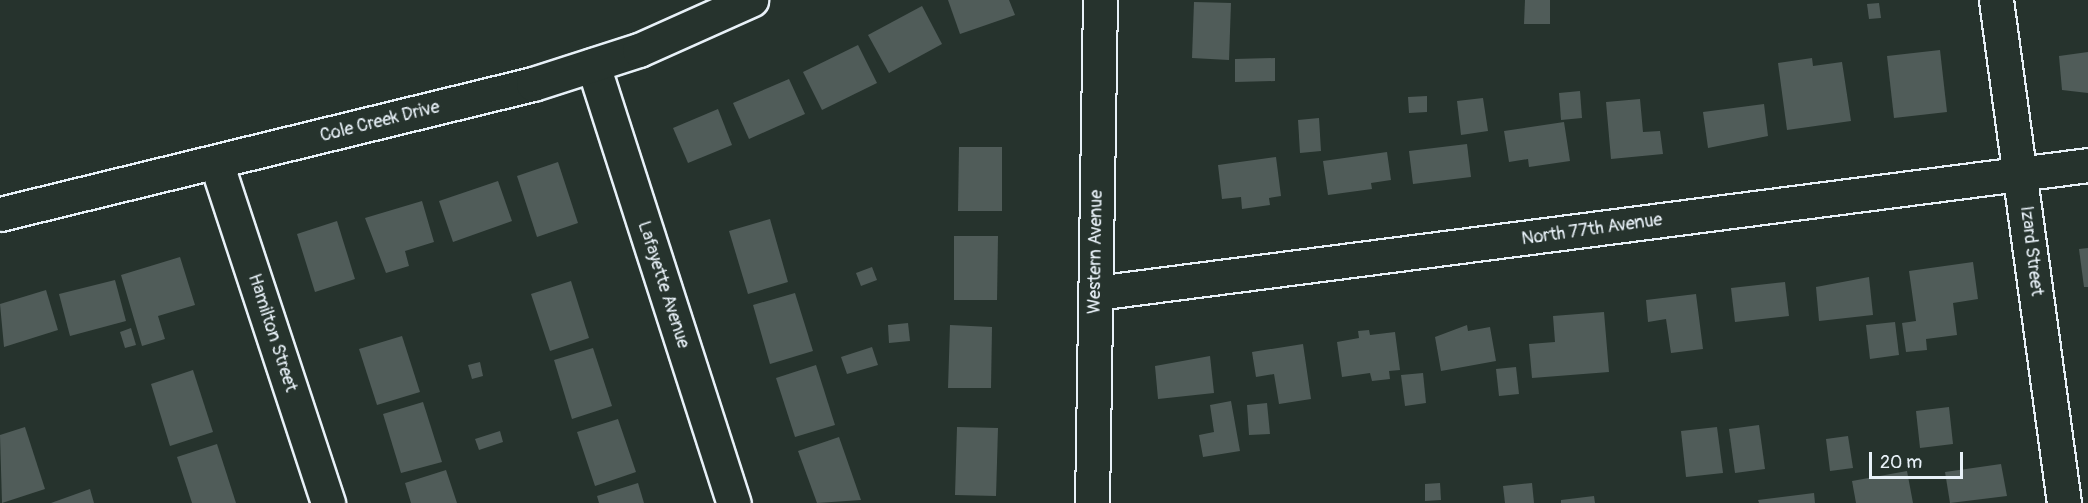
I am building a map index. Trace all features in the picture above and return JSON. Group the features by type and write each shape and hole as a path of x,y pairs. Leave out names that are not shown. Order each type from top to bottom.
{"street":[{"name":"Cole Creek Drive","path":"0,214 216,162 593,66 751,0"},
{"name":"Western Avenue","path":"1092,503 1101,0"},
{"name":"Izard Street","path":"1996,0 2064,503"},
{"name":"Lafayette Avenue","path":"593,66 734,503"},
{"name":"Hamilton Street","path":"216,162 328,503"},
{"name":"North 77th Avenue","path":"1096,293 2088,165"}],"building":[{"path":"948,0 1009,0 1015,15 960,34"},
{"path":"1525,0 1550,0 1550,24 1524,24"},
{"path":"1194,2 1231,3 1229,60 1192,58"},
{"path":"1879,3 1881,18 1869,19 1867,4"},
{"path":"922,6 942,44 889,73 868,35"},
{"path":"858,45 877,83 822,110 803,72"},
{"path":"1940,50 1947,112 1894,118 1887,56"},
{"path":"2088,52 2088,93 2062,90 2059,56"},
{"path":"1275,58 1275,81 1235,82 1235,59"},
{"path":"1812,58 1813,66 1842,62 1851,121 1787,130 1778,63"},
{"path":"789,79 805,114 749,139 733,103"},
{"path":"1580,91 1582,118 1561,120 1559,93"},
{"path":"1427,96 1427,112 1409,113 1408,97"},
{"path":"1483,98 1488,131 1461,135 1457,101"},
{"path":"1640,99 1643,132 1660,131 1663,154 1611,159 1606,102"},
{"path":"1764,104 1768,136 1708,148 1703,112"},
{"path":"718,109 732,145 688,163 673,128"},
{"path":"1319,118 1321,151 1300,153 1298,120"},
{"path":"1564,122 1570,161 1529,167 1528,159 1509,162 1504,131"},
{"path":"1467,144 1471,177 1413,184 1409,151"},
{"path":"959,147 1002,147 1002,211 958,211"},
{"path":"1387,152 1391,180 1371,183 1372,189 1328,195 1323,161"},
{"path":"1276,157 1281,196 1269,198 1270,205 1242,209 1241,197 1222,199 1218,165"},
{"path":"558,162 578,223 537,237 517,176"},
{"path":"498,181 512,221 453,242 439,201"},
{"path":"422,201 434,242 405,251 409,266 386,273 365,218"},
{"path":"770,219 788,282 748,294 729,231"},
{"path":"337,221 355,279 315,292 297,234"},
{"path":"954,236 998,236 997,300 954,300"},
{"path":"2088,248 2088,287 2084,287 2079,249"},
{"path":"180,257 195,305 158,316 165,339 142,346 121,275"},
{"path":"1973,262 1978,299 1953,303 1957,335 1926,339 1927,350 1906,352 1902,323 1916,321 1909,271"},
{"path":"872,267 877,280 861,286 856,273"},
{"path":"1869,277 1873,315 1819,321 1816,287"},
{"path":"115,280 126,321 70,336 59,294"},
{"path":"571,281 589,338 550,351 531,294"},
{"path":"1785,282 1789,316 1735,322 1731,288"},
{"path":"46,290 58,330 4,347 0,304"},
{"path":"795,293 813,351 770,364 753,305"},
{"path":"1696,294 1703,349 1671,353 1666,319 1648,322 1646,300"},
{"path":"1604,312 1609,372 1532,378 1529,344 1555,342 1553,316"},
{"path":"1895,322 1899,355 1870,359 1866,325"},
{"path":"908,323 910,341 889,343 888,325"},
{"path":"950,325 992,327 991,388 948,388"},
{"path":"1467,325 1468,331 1490,327 1496,361 1441,371 1435,337"},
{"path":"131,328 136,345 125,348 120,332"},
{"path":"1369,330 1370,335 1395,332 1400,370 1389,371 1390,379 1372,381 1370,373 1342,377 1337,342 1359,338 1358,331"},
{"path":"402,336 420,392 377,405 359,349"},
{"path":"1303,344 1311,399 1279,404 1274,374 1256,377 1252,352"},
{"path":"872,347 878,365 847,374 841,357"},
{"path":"593,348 612,406 572,419 554,360"},
{"path":"1210,356 1214,393 1158,399 1155,366"},
{"path":"480,362 483,376 472,379 468,365"},
{"path":"816,365 835,425 795,437 776,378"},
{"path":"1516,367 1519,394 1499,396 1496,369"},
{"path":"193,370 213,432 170,446 151,384"},
{"path":"1423,373 1426,403 1405,406 1401,375"},
{"path":"1231,401 1240,451 1203,457 1199,435 1214,432 1210,405"},
{"path":"423,402 442,462 401,473 383,414"},
{"path":"1267,403 1270,434 1249,435 1247,405"},
{"path":"1949,407 1953,444 1920,448 1916,411"},
{"path":"618,419 636,472 595,486 577,432"},
{"path":"1759,425 1765,469 1735,473 1729,429"},
{"path":"25,427 45,489 2,503 0,435"},
{"path":"957,427 998,428 996,496 955,495"},
{"path":"1717,427 1723,473 1686,477 1681,431"},
{"path":"500,431 503,442 479,450 475,439"},
{"path":"1848,436 1853,468 1830,471 1826,439"},
{"path":"839,437 861,500 817,503 798,451"},
{"path":"217,444 236,503 192,503 177,457"},
{"path":"2001,464 2007,496 1950,503 1945,472"},
{"path":"446,470 457,503 411,503 405,483"},
{"path":"1907,471 1913,503 1856,503 1852,481"},
{"path":"638,483 644,503 599,503 597,496"},
{"path":"1440,483 1441,500 1425,501 1425,484"},
{"path":"1532,483 1534,503 1505,503 1503,486"},
{"path":"90,489 94,503 51,503"},
{"path":"1814,493 1815,503 1759,503 1758,500"},
{"path":"1594,496 1595,503 1561,503 1561,500"}]}
